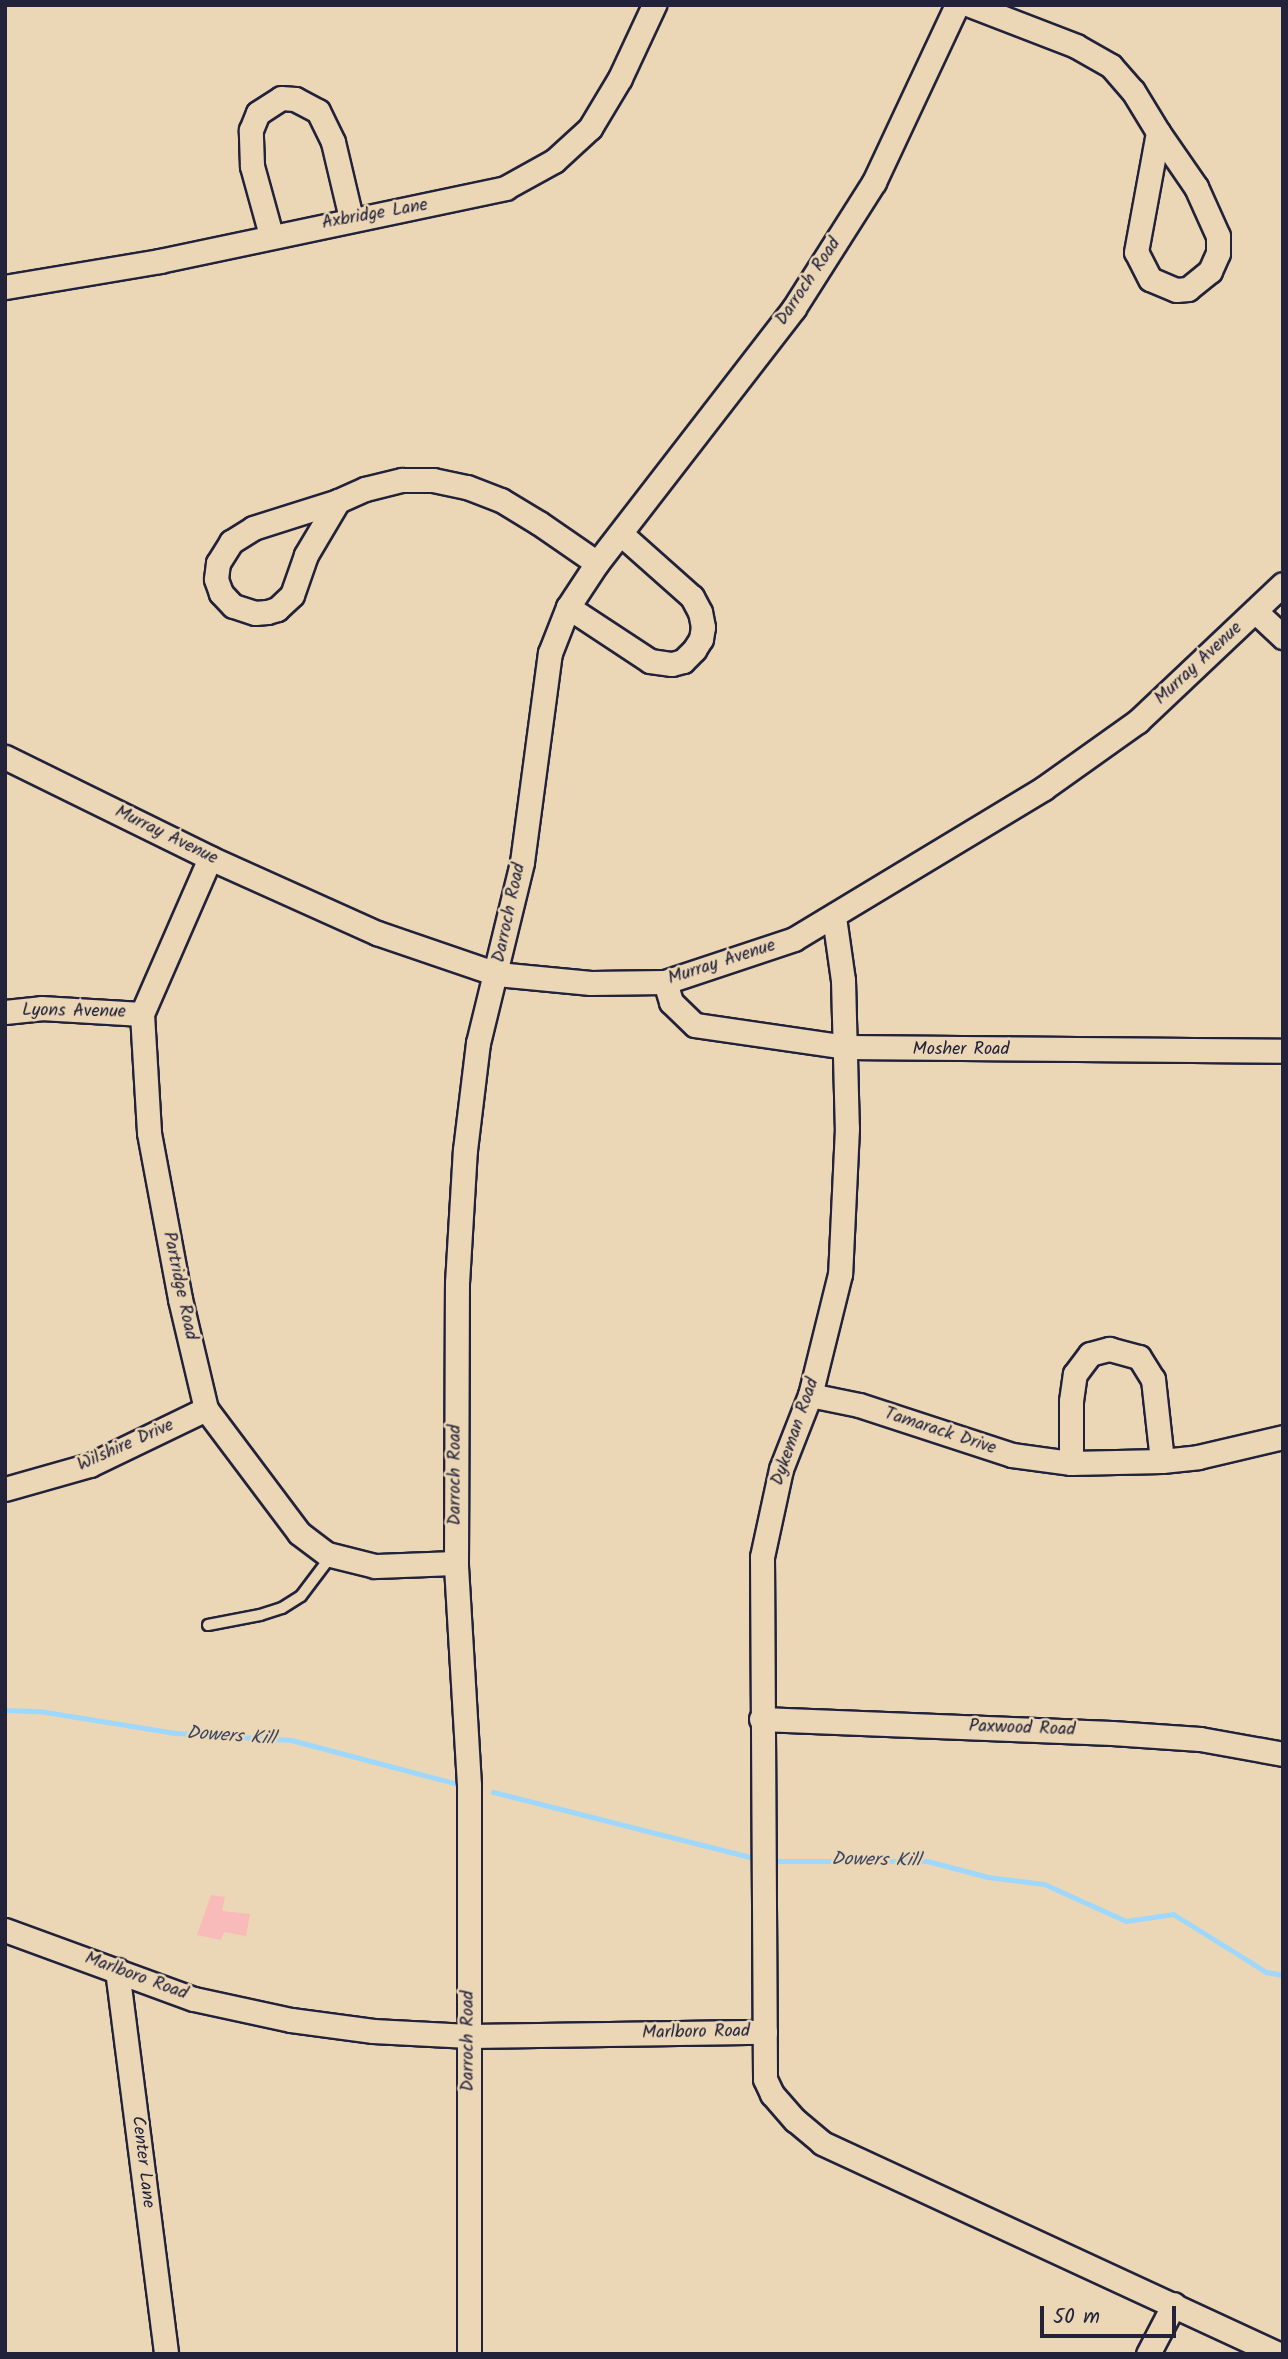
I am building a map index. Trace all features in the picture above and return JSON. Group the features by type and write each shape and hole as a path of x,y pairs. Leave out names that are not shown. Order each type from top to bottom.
{"street":[{"name":"Axbridge Lane","path":"5,286 160,261 351,218 484,194 526,178 554,161 600,114 654,5"},
{"name":"Darroch Road","path":"469,2354 469,1785 456,1563 457,1283 465,1150 478,1044 522,862 550,653 568,607 597,564 794,308 874,182 957,5"},
{"path":"970,5 1076,46 1111,66 1133,91 1196,187 1218,236 1217,253 1210,271 1188,289 1176,290 1150,279 1136,252 1158,132"},
{"path":"271,235 252,166 251,130 258,113 281,98 295,99 318,111 333,142 351,218"},
{"path":"338,501 306,555 292,595 277,609 255,613 241,610 221,593 216,579 218,563 231,542 253,528 338,501 365,489 402,480 433,480 467,487 501,500 540,523 597,564"},
{"path":"568,607 650,661 672,664 683,661 694,650 701,639 703,627 700,612 692,597 621,534"},
{"name":"Murray Avenue","path":"5,757 210,858 377,933 496,974 591,983 665,982 794,939 1044,788 1139,720 1283,584"},
{"path":"1255,611 1283,637"},
{"name":"Partridge Road","path":"210,858 142,1014 149,1133 180,1299 206,1409 299,1532 332,1555 375,1566 456,1563"},
{"name":"Dykeman Road","path":"765,2032 762,1557 781,1469 810,1395 840,1274 847,1177 845,1047 843,981 834,917"},
{"name":"Mosher Road","path":"665,982 671,1002 695,1024 845,1047 1283,1051"},
{"name":"Lyons Avenue","path":"5,1012 41,1009 142,1014"},
{"path":"1071,1463 1071,1401 1075,1374 1090,1354 1109,1349 1139,1357 1153,1379 1162,1461"},
{"name":"Tamarack Drive","path":"810,1395 859,1405 1012,1455 1071,1463 1162,1461 1198,1457 1283,1437"},
{"name":"Wilshire Drive","path":"5,1489 90,1465 206,1409"},
{"name":"Paxwood Road","path":"761,1719 1112,1733 1200,1740 1283,1754"},
{"name":"Marlboro Road","path":"5,1930 194,1999 290,2020 373,2031 470,2036 765,2032 765,2079 772,2094 795,2120 822,2143 1278,2354"},
{"name":"Center Lane","path":"117,1970 166,2354"},
{"path":"1148,2354 1174,2304"}],"lane":[{"path":"208,1625 282,1608 301,1596 332,1555"}],"building":[{"path":"211,1895 225,1897 222,1911 250,1914 246,1936 224,1932 221,1940 197,1935"}],"waterway":[{"name":"Dowers Kill","path":"5,1710 39,1711 175,1733 291,1740 454,1783"},
{"name":"Dowers Kill","path":"493,1792 758,1859"},
{"name":"Dowers Kill","path":"771,1861 927,1861 988,1877 1044,1884 1126,1921 1173,1914 1266,1972 1283,1975"}]}
